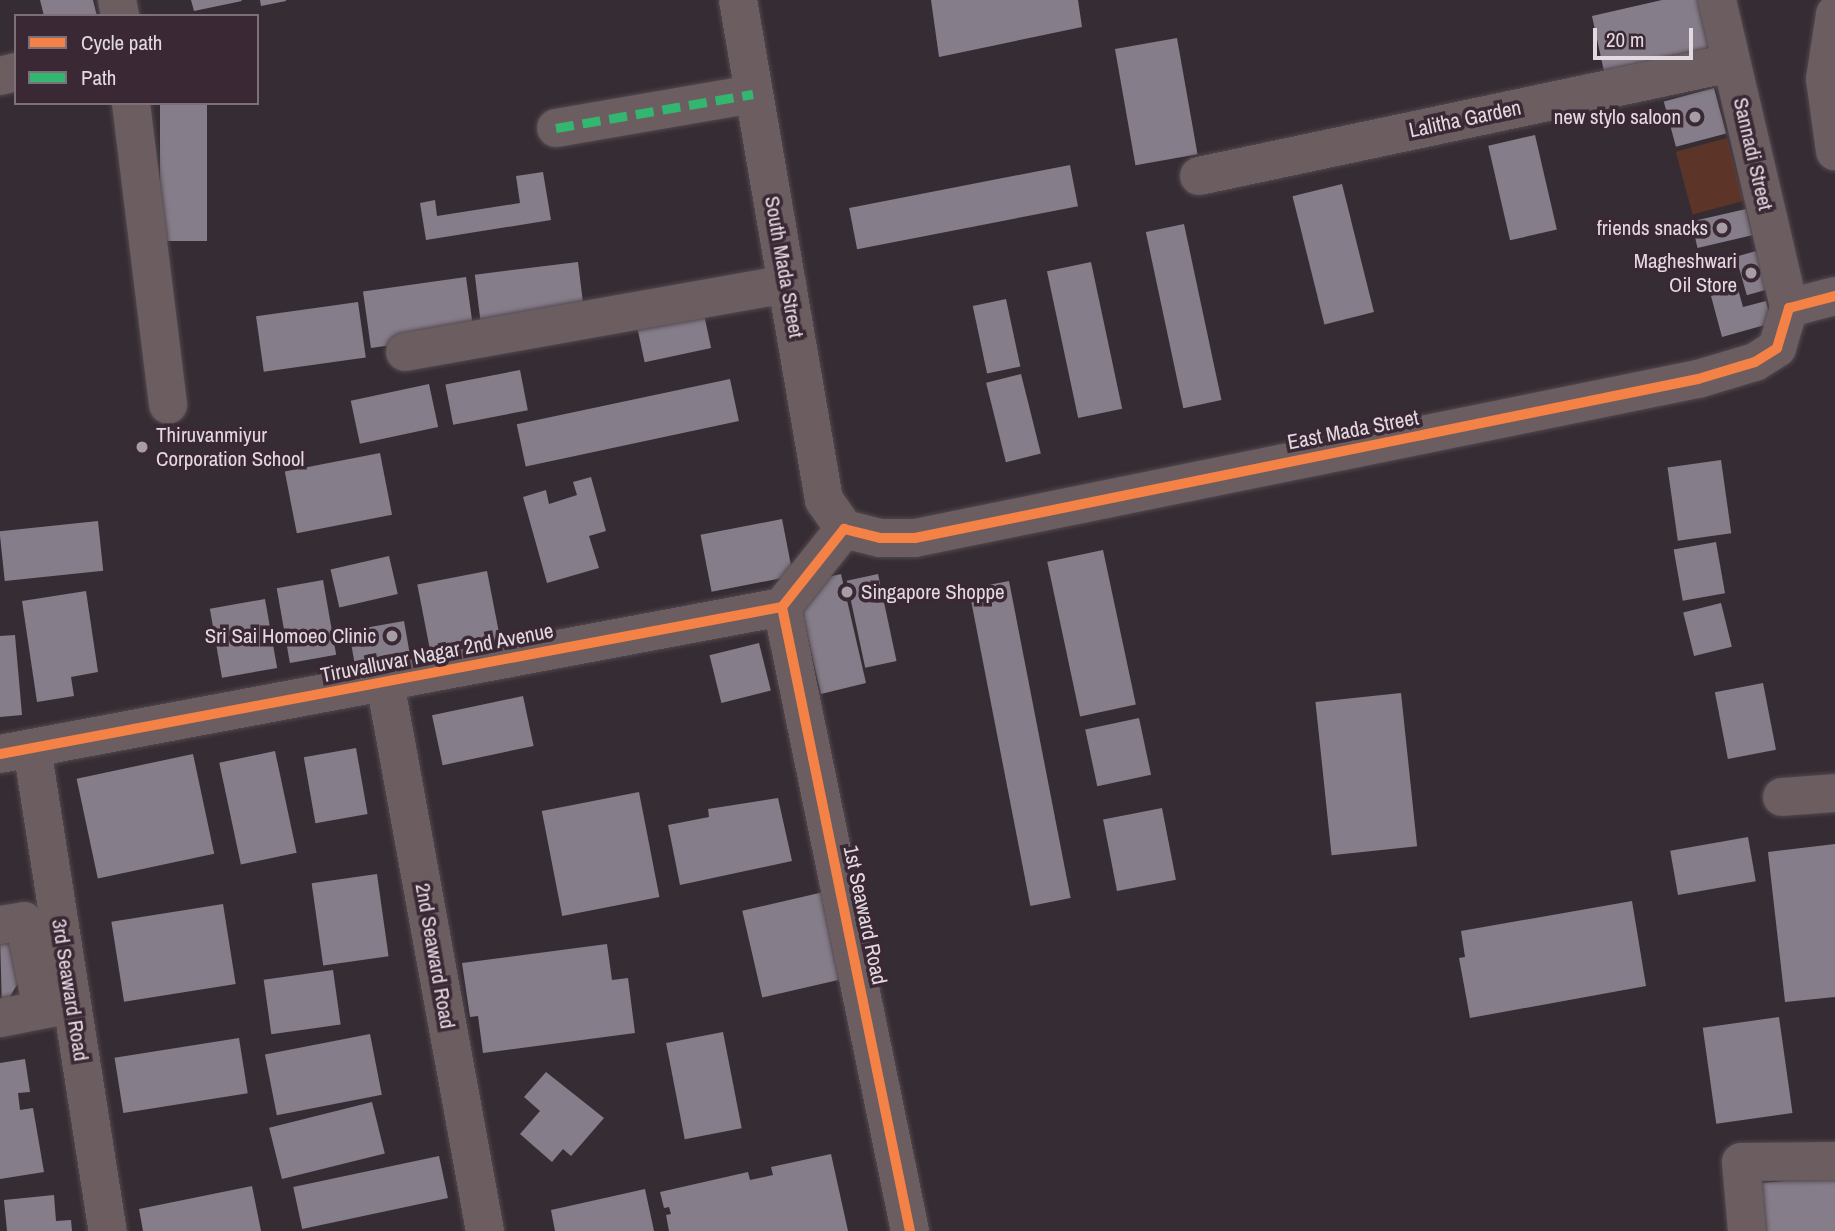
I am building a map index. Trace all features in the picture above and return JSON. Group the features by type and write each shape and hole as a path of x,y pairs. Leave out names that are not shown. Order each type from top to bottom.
{"street":[{"name":"South Mada Street","path":"738,0 824,500 844,529"},
{"name":"Sannadi Street","path":"1717,0 1789,308"},
{"path":"1835,14 1825,79 1835,151"},
{"name":"Lalitha Garden","path":"1199,176 1731,63"},
{"path":"556,128 753,94"},
{"path":"131,105 168,405"},
{"path":"405,352 787,284"},
{"path":"1789,308 1835,296"},
{"name":"East Mada Street","path":"844,529 880,538 915,538 1698,379 1755,362 1777,348 1789,308"},
{"path":"782,607 844,529"},
{"name":"Tiruvalluvar Nagar 2nd Avenue","path":"16,751 782,607"},
{"name":"1st Seaward Road","path":"782,607 910,1231"},
{"name":"2nd Seaward Road","path":"385,682 485,1231"},
{"name":"3rd Seaward Road","path":"16,751 57,1007 108,1231"},
{"path":"1782,797 1835,793"},
{"path":"0,925 24,921 57,1007 0,1018"},
{"path":"1747,1231 1741,1163 1835,1161"}],"shaded area":[{"path":"1727,138 1744,201 1693,215 1676,152"}],"building":[{"path":"40,0 93,0 96,14 44,14"},
{"path":"191,0 241,0 242,1 194,11"},
{"path":"260,0 286,0 286,1 261,6"},
{"path":"931,0 1078,0 1082,27 939,57"},
{"path":"1662,0 1700,0 1712,53 1605,76 1592,16"},
{"path":"1177,38 1197,154 1135,165 1115,49"},
{"name":"new stylo saloon","path":"1714,88 1726,133 1676,147 1664,101"},
{"path":"160,105 207,105 207,241 160,241"},
{"path":"1535,135 1557,230 1510,240 1488,146"},
{"path":"1070,165 1078,206 857,249 849,208"},
{"path":"543,172 551,220 426,240 420,203 435,200 437,216 520,203 516,176"},
{"path":"1342,184 1374,312 1324,324 1293,196"},
{"name":"friends snacks","path":"1746,209 1752,235 1698,248 1691,222"},
{"path":"1184,224 1221,400 1183,408 1146,232"},
{"name":"Magheshwari Oil Store","path":"1756,251 1767,289 1747,295 1736,257"},
{"path":"578,262 584,310 481,322 475,275"},
{"path":"1091,262 1122,409 1078,418 1047,271"},
{"path":"466,277 474,333 371,348 363,291"},
{"path":"1738,289 1743,307 1766,301 1772,323 1722,337 1711,296"},
{"path":"1006,299 1020,366 987,374 973,306"},
{"path":"358,302 366,357 264,372 256,316"},
{"path":"702,305 711,348 645,362 635,319"},
{"path":"520,370 528,410 453,425 445,385"},
{"path":"1021,374 1041,454 1006,462 986,383"},
{"path":"730,379 739,421 526,466 517,424"},
{"path":"429,384 438,427 360,444 351,401"},
{"path":"380,453 392,515 297,533 285,472"},
{"path":"1721,460 1731,533 1678,541 1668,468"},
{"path":"591,477 606,531 589,536 599,568 547,583 523,497 546,490 549,504 577,495 573,482"},
{"path":"782,519 793,576 712,592 701,535"},
{"path":"98,521 103,571 5,581 0,531"},
{"path":"1716,542 1725,593 1683,601 1674,549"},
{"path":"1103,550 1136,705 1080,716 1047,562"},
{"path":"389,556 398,594 339,607 331,569"},
{"path":"487,571 501,643 431,656 417,585"},
{"path":"841,574 866,683 821,694 799,601 815,580"},
{"path":"878,574 897,661 865,668 847,581"},
{"path":"323,580 336,655 290,663 277,588"},
{"path":"1009,581 1071,898 1030,906 969,589"},
{"path":"86,591 98,672 71,677 74,696 37,702 22,601"},
{"path":"265,599 277,668 222,678 210,609"},
{"path":"1721,603 1732,647 1694,656 1683,612"},
{"path":"404,621 411,661 356,671 349,631"},
{"path":"15,635 22,715 0,717 0,636"},
{"path":"759,643 771,691 721,703 710,655"},
{"path":"1763,683 1776,750 1728,759 1715,692"},
{"path":"1401,693 1417,846 1332,855 1315,702"},
{"path":"523,696 534,746 443,765 432,715"},
{"path":"1139,718 1151,775 1097,786 1085,729"},
{"path":"356,748 368,814 315,823 304,757"},
{"path":"275,751 297,853 241,865 219,763"},
{"path":"193,754 214,854 98,879 77,779"},
{"path":"639,792 659,897 562,916 542,811"},
{"path":"778,798 792,861 680,885 668,825 709,817 708,809"},
{"path":"1162,808 1176,880 1117,891 1103,819"},
{"path":"1748,837 1756,881 1678,895 1670,851"},
{"path":"1835,844 1835,997 1785,1002 1768,852"},
{"path":"377,874 389,956 323,965 312,883"},
{"path":"828,891 848,978 762,998 742,911"},
{"path":"1632,901 1646,986 1470,1018 1459,958 1465,957 1461,931"},
{"path":"223,904 236,984 124,1002 111,922"},
{"path":"0,936 20,949 27,968 2,1010"},
{"path":"607,944 612,980 628,978 635,1033 483,1053 478,1016 470,1017 462,963"},
{"path":"333,970 341,1024 271,1034 264,980"},
{"path":"1779,1017 1792,1113 1716,1124 1703,1028"},
{"path":"723,1032 742,1128 685,1139 666,1043"},
{"path":"370,1034 382,1095 277,1115 265,1054"},
{"path":"239,1038 248,1093 123,1113 115,1058"},
{"path":"25,1059 30,1092 18,1093 20,1110 33,1108 44,1172 0,1179 0,1063"},
{"path":"546,1072 604,1118 571,1156 563,1149 552,1162 520,1134 540,1111 524,1097"},
{"path":"372,1102 385,1153 282,1179 269,1128"},
{"path":"831,1154 848,1231 669,1231 666,1215 671,1214 669,1207 664,1208 660,1192 748,1172 750,1180 773,1175 771,1167"},
{"path":"439,1156 448,1198 302,1229 293,1187"},
{"path":"1835,1177 1835,1231 1752,1231 1748,1184"},
{"path":"252,1186 261,1231 143,1231 139,1209"},
{"path":"645,1189 654,1231 555,1231 551,1210"},
{"path":"54,1195 56,1221 71,1220 72,1231 7,1231 4,1200"}],"marked path":[{"path":"556,128 753,94"}],"cycle path":[{"path":"0,754 782,607 844,529 880,538 915,538 1698,379 1755,362 1777,348 1789,308 1835,296"},
{"path":"782,607 910,1231"}],"place":[{"name":"new stylo saloon","path":"1695,117"},
{"name":"friends snacks","path":"1722,228"},
{"name":"Magheshwari Oil Store","path":"1751,273"},
{"name":"Thiruvanmiyur Corporation School","path":"142,447"},
{"name":"Singapore Shoppe","path":"847,592"},
{"name":"Sri Sai Homoeo Clinic","path":"392,636"}]}
